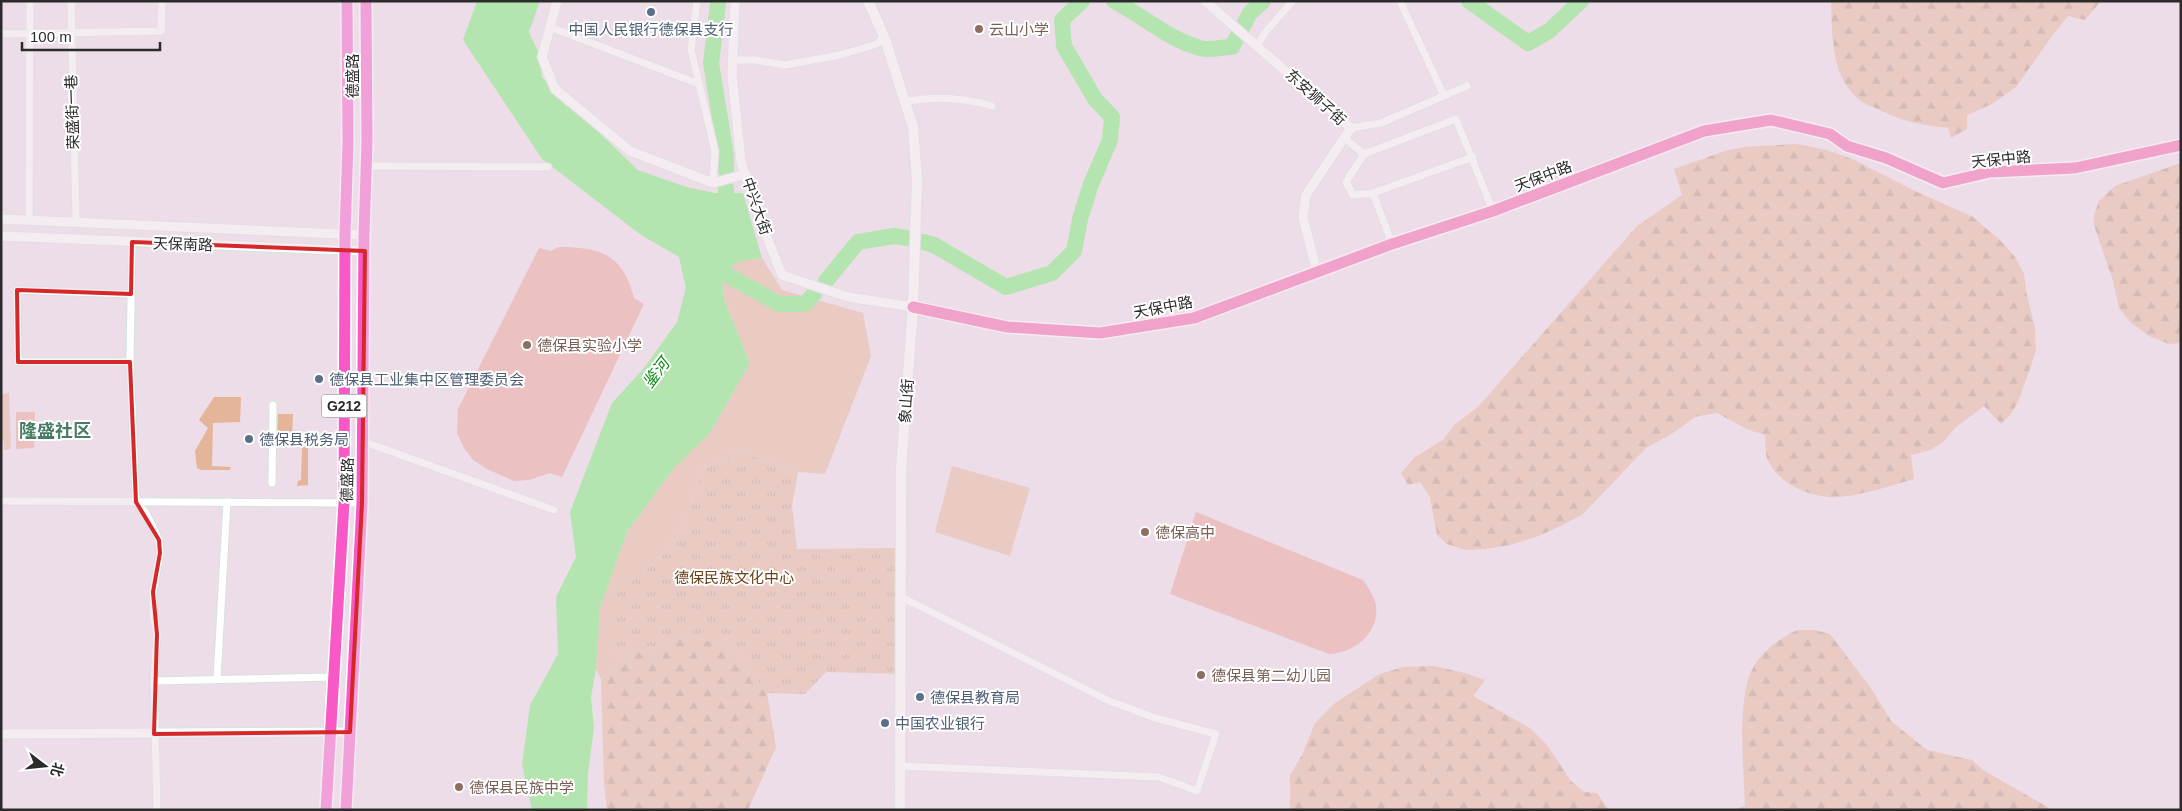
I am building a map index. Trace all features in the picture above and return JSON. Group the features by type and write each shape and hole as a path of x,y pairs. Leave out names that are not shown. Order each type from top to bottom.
{"highway":[{"name":"G212","path":"326,810 344,503 345,234 348,143 347,1"},
{"name":"德盛路","path":"346,810 362,503 366,1"}],"main road":[{"name":"象山街","path":"868,1 884,36 913,127 917,180 913,307 901,469 900,810"},
{"name":"天保中路","path":"913,307 1007,327 1100,333 1194,318 1392,244 1493,211 1704,131 1771,120 1830,134 1847,146 1886,158 1943,183 1990,172 2075,168 2181,145"}],"street":[{"path":"29,220 30,1"},
{"name":"荣盛街一巷","path":"71,1 70,33 76,222"},
{"path":"1,34 162,31 162,1"},
{"path":"557,1 542,57 555,89 630,151 712,183 746,174"},
{"path":"697,1 691,50 715,151 712,183"},
{"name":"中兴大街","path":"735,1 732,75 739,142 757,212 782,275 848,297 913,307"},
{"name":"东安狮子街","path":"1205,1 1258,45 1351,128 1306,195 1303,218 1317,272"},
{"path":"1258,45 1267,30 1293,1"},
{"path":"1400,1 1444,96"},
{"path":"550,28 700,84"},
{"path":"733,60 755,60 785,65 840,54 877,44 884,36"},
{"path":"1351,128 1380,123 1468,86"},
{"path":"905,102 917,99 969,99 992,106"},
{"path":"1473,157 1373,193 1353,196 1346,182 1364,154 1456,120 1473,157 1493,211"},
{"path":"1344,138 1364,154"},
{"path":"366,166 548,167"},
{"path":"1373,193 1392,244"},
{"name":"天保南路","path":"1,219 364,235"},
{"name":"天保南路","path":"1,236 365,252"},
{"path":"132,242 130,362 136,502 146,513 159,540 160,553 153,592 153,613 157,634 154,681 157,810"},
{"path":"130,362 18,362 17,290 131,294"},
{"path":"272,483 273,405"},
{"path":"362,441 554,510"},
{"path":"273,442 344,442"},
{"path":"1,501 362,503"},
{"path":"217,680 227,502"},
{"path":"901,597 1107,700 1155,718 1216,734 1197,791 1159,777 901,766"},
{"path":"154,681 333,677"},
{"path":"1,734 350,732"}],"highlighted area":[{"path":"132,242 365,251 362,503 350,732 154,734 157,634 153,592 160,553 159,540 136,502 130,362 18,362 17,290 131,294"}],"green space":[{"path":"1831,1 2101,1 2085,20 2068,16 2016,87 1992,104 1967,115 1967,129 1951,138 1948,128 1898,118 1861,101 1847,87 1841,76 1834,52"},
{"path":"1796,144 1827,150 1852,159 1913,190 1973,217 2002,242 2015,257 2024,274 2035,328 2036,351 2019,400 2011,414 2001,424 1984,406 1956,427 1943,442 1930,450 1911,455 1914,479 1862,494 1840,497 1811,494 1785,481 1771,467 1767,458 1765,435 1749,430 1717,413 1695,417 1673,433 1646,448 1583,514 1561,526 1536,537 1510,545 1485,549 1465,550 1447,544 1437,535 1430,497 1420,482 1408,485 1401,473 1415,457 1443,440 1454,425 1478,407 1637,226 1682,195 1674,169 1725,151 1744,147"},
{"path":"2181,163 2181,343 2169,344 2149,336 2130,322 2119,308 2113,281 2094,225 2094,215 2099,201 2115,186"},
{"path":"762,258 782,290 863,313 871,356 825,474 798,472 740,452 703,470 680,535 644,572 612,654 627,656 601,679 596,669 600,608 627,532 674,468 710,433 750,363 725,302 721,274 738,262"},
{"path":"9,393 11,449 4,450 4,441 1,441 1,394"},
{"path":"214,397 241,397 240,422 213,423 212,466 231,467 230,470 201,470 197,468 195,451 208,428 199,420"},
{"path":"278,414 293,414 292,438 277,438"},
{"path":"302,447 308,447 308,485 297,486 298,481 301,480"},
{"name":"德保民族文化中心","path":"740,452 798,472 792,506 797,549 901,548 901,674 826,672 805,694 767,693 733,648 689,636 627,656 612,654 610,617 618,593 644,572 680,535 703,470"},
{"path":"952,466 1030,488 1010,556 935,532"},
{"path":"1797,630 1814,630 1830,634 1870,687 1892,722 1927,750 1972,760 1983,770 2053,810 1735,810 1745,806 1742,732 1745,692 1749,676 1756,663 1769,648"},
{"path":"689,636 733,648 767,693 776,747 748,810 607,810 604,784 601,679 627,656"},
{"path":"1434,666 1485,680 1473,696 1530,728 1547,745 1571,781 1584,792 1597,793 1609,810 1290,810 1290,775 1302,755 1315,723 1335,703 1380,674 1403,667"}],"shaded area":[{"path":"558,247 586,249 608,256 623,271 634,298 644,304 562,477 550,473 529,480 514,481 487,469 473,460 464,448 457,433 458,409 539,248 551,251"},
{"path":"16,412 35,412 34,448 16,449"},
{"path":"1196,512 1363,580 1376,605 1374,624 1369,633 1363,640 1347,650 1329,654 1170,594"}],"water":[{"name":"鉴河","path":"477,1 540,1 529,32 540,56 542,77 563,103 588,122 638,170 686,187 715,193 743,193 762,258 738,262 721,274 725,302 750,363 710,433 674,468 627,532 600,608 596,669 591,697 594,728 588,773 587,810 532,810 522,765 530,705 558,654 556,597 576,557 570,512 612,403 644,368 677,322 686,288 679,257 641,235 542,159 463,40"}],"waterway":[{"path":"923,242 934,245 1006,287 1052,273 1074,251 1080,219 1091,184 1110,140 1112,117 1095,99 1064,46 1062,20 1082,1"},
{"path":"1114,1 1177,39 1207,49 1232,47 1250,13 1263,1"},
{"path":"1469,1 1528,43 1549,31 1581,1"},
{"path":"718,4 711,63 726,155 726,171"},
{"path":"716,213 726,194 726,188"},
{"path":"826,281 858,242 894,236 907,238"},
{"path":"704,262 779,304 805,304 814,294"}],"place":[{"name":"中国人民银行德保县支行","path":"651,12"},
{"name":"云山小学","path":"979,29"},
{"name":"德保县实验小学","path":"527,345"},
{"name":"德保县工业集中区管理委员会","path":"319,379"},
{"name":"德保县税务局","path":"249,439"},
{"name":"德保高中","path":"1145,532"},
{"name":"德保县第二幼儿园","path":"1201,675"},
{"name":"德保县教育局","path":"920,697"},
{"name":"中国农业银行","path":"885,723"},
{"name":"德保县民族中学","path":"459,787"}],"district":[{"name":"隆盛社区","path":"55,431"}]}
